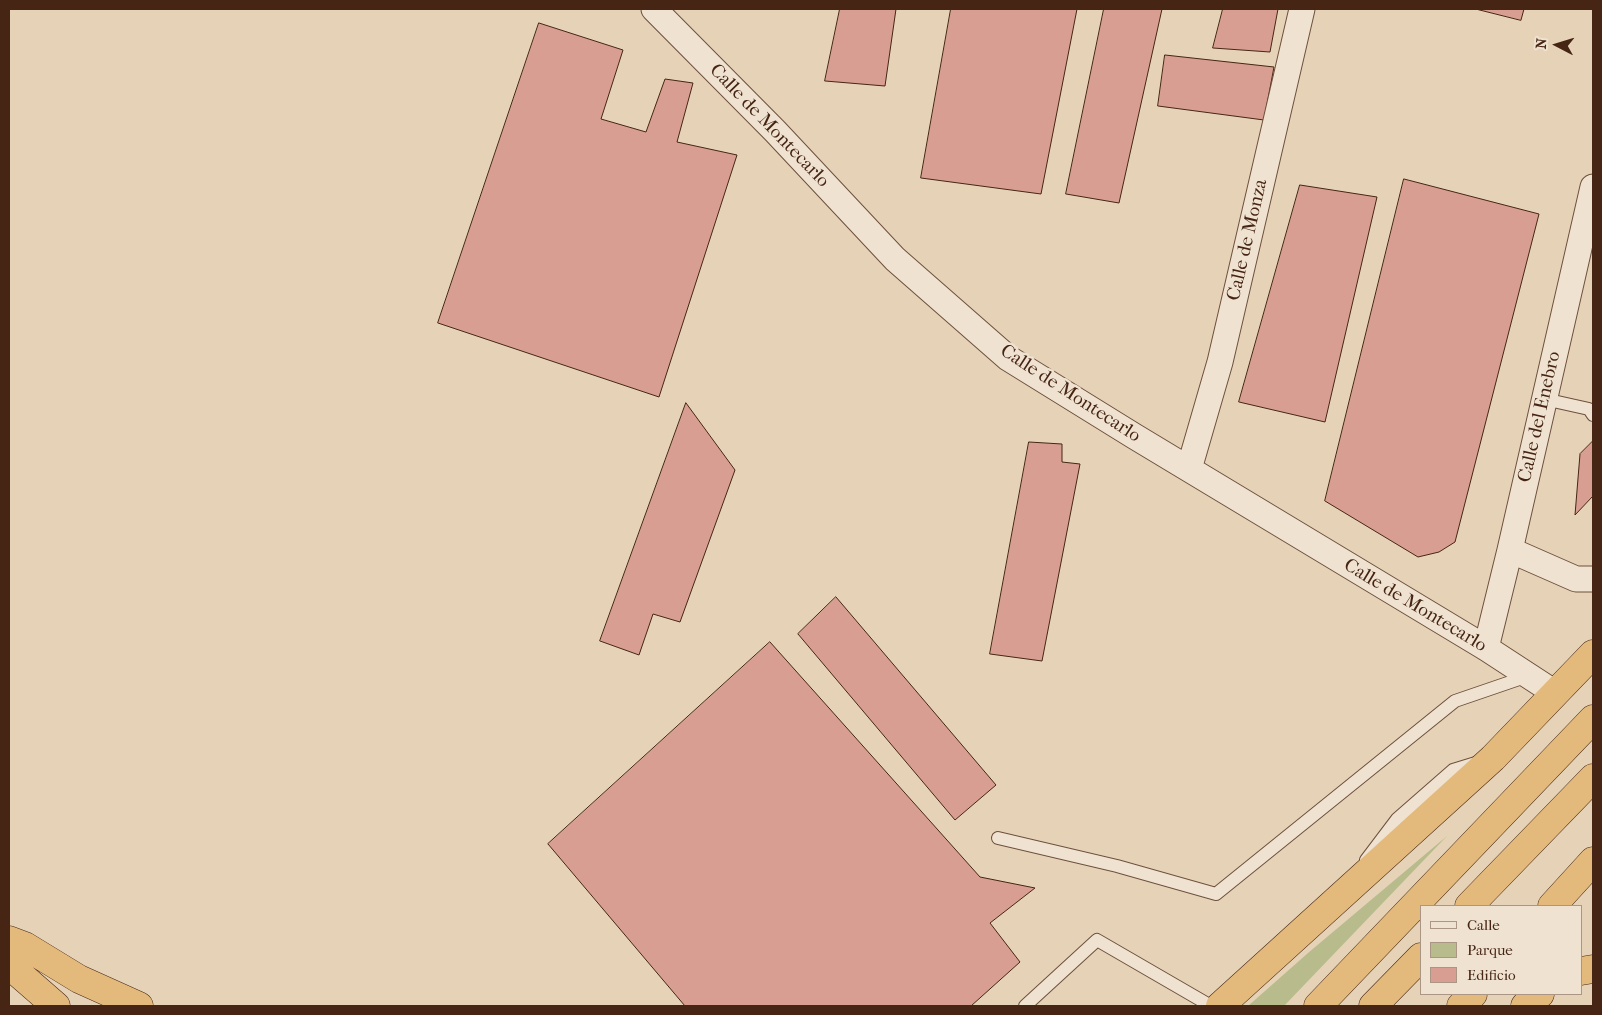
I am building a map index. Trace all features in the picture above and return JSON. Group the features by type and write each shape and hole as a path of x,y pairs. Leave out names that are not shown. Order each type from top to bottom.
{"highway":[{"path":"1220,1006 1493,758 1593,654"},
{"path":"1318,1006 1593,719"},
{"path":"1471,905 1593,778"},
{"path":"1553,905 1593,861"},
{"path":"9,940 25,946 79,979 139,1006"},
{"path":"1373,1006 1420,958"},
{"path":"9,965 56,1006"},
{"path":"1461,1006 1472,995"},
{"path":"1525,1006 1531,999 1538,995"}],"street":[{"name":"Calle de Montecarlo","path":"654,9 775,131 895,259 1001,352 1189,469 1486,648 1555,693"},
{"name":"Calle de Monza","path":"1189,469 1220,362 1302,9"},
{"name":"Calle del Enebro","path":"1486,648 1593,187"},
{"path":"1510,550 1576,579 1593,579"}],"lane":[{"path":"1544,399 1589,410 1593,415"},
{"path":"998,838 1117,866 1216,894 1455,701 1528,676"},
{"path":"1025,1006 1097,940 1210,1006"}],"green space":[{"path":"1447,836 1284,1006 1248,1006 1308,953"}],"building":[{"path":"840,9 896,9 885,86 825,81"},
{"path":"951,9 1077,9 1041,194 921,178"},
{"path":"1104,9 1162,9 1119,203 1066,194"},
{"path":"1223,9 1278,9 1270,52 1213,48"},
{"path":"1476,9 1524,9 1521,20"},
{"path":"539,23 623,50 601,119 646,132 665,79 693,83 677,142 737,155 659,397 438,323"},
{"path":"1165,55 1274,67 1264,120 1158,106"},
{"path":"1404,179 1539,214 1455,542 1439,552 1418,557 1325,501"},
{"path":"1300,185 1377,197 1325,422 1239,402"},
{"path":"686,403 735,470 680,622 653,614 639,655 600,641"},
{"path":"1593,441 1593,496 1575,515 1580,454"},
{"path":"1029,442 1062,444 1062,462 1080,464 1042,661 990,654"},
{"path":"836,597 996,785 955,820 798,634"},
{"path":"770,642 980,877 1035,888 990,923 1020,962 971,1006 685,1006 548,844"}]}
